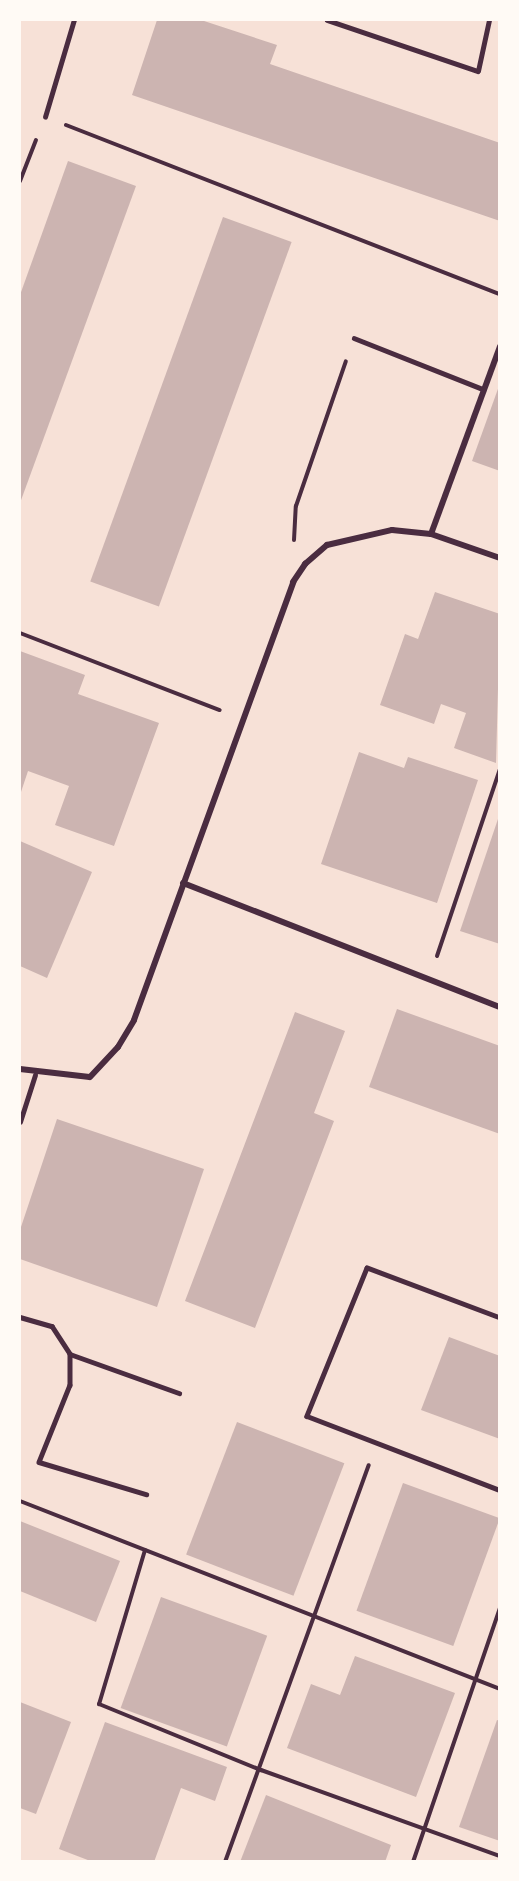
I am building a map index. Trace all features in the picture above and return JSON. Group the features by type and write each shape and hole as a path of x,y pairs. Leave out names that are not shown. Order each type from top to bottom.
{"street":[{"path":"431,534 500,346"},
{"path":"20,1069 35,1075 90,1077 118,1047 134,1020 293,582 327,545 352,536 392,530 431,534 500,558"},
{"path":"183,883 500,1006"}],"lane":[{"path":"45,117 74,20"},
{"path":"327,20 478,71 489,20"},
{"path":"354,338 483,389"},
{"path":"20,1122 35,1075"},
{"path":"500,1318 367,1268 307,1416 500,1490"},
{"path":"20,1317 52,1326 70,1354 70,1385 39,1462 146,1494"},
{"path":"70,1354 180,1393"}],"path":[{"path":"20,181 45,117 500,294"},
{"path":"293,582 296,506 354,338"},
{"path":"20,633 244,718"},
{"path":"429,979 500,769"},
{"path":"225,1862 261,1770 376,1443"},
{"path":"20,1501 500,1689"},
{"path":"145,1550 99,1704 261,1770 500,1856"},
{"path":"413,1862 428,1829 500,1608"}],"building":[{"path":"157,20 201,20 277,45 270,64 500,143 500,221 132,95"},
{"path":"68,161 136,186 20,503 20,295"},
{"path":"223,217 292,242 159,607 90,582"},
{"path":"500,386 500,471 472,461"},
{"path":"435,592 500,614 496,763 454,748 466,713 441,704 434,724 380,705 405,634 418,639"},
{"path":"20,651 85,675 78,694 159,723 114,846 55,825 69,786 28,771 20,795"},
{"path":"359,752 404,768 408,757 478,780 437,903 321,864"},
{"path":"500,816 500,944 460,931"},
{"path":"20,841 92,872 47,978 20,966"},
{"path":"397,1009 500,1046 500,1134 369,1087"},
{"path":"295,1012 345,1031 314,1113 334,1121 255,1328 185,1301"},
{"path":"57,1119 204,1169 157,1307 20,1259 20,1230"},
{"path":"449,1337 500,1356 500,1439 421,1410"},
{"path":"237,1422 344,1463 293,1596 186,1555"},
{"path":"403,1483 500,1518 453,1646 356,1611"},
{"path":"20,1521 120,1561 96,1622 20,1591"},
{"path":"161,1597 267,1636 227,1747 121,1708"},
{"path":"355,1656 455,1693 416,1797 287,1748 311,1684 340,1695"},
{"path":"20,1702 71,1722 36,1814 20,1808"},
{"path":"497,1720 500,1721 500,1841 459,1827"},
{"path":"105,1722 227,1767 215,1801 181,1788 154,1862 93,1862 59,1849"},
{"path":"266,1795 391,1845 385,1862 240,1862"}]}
